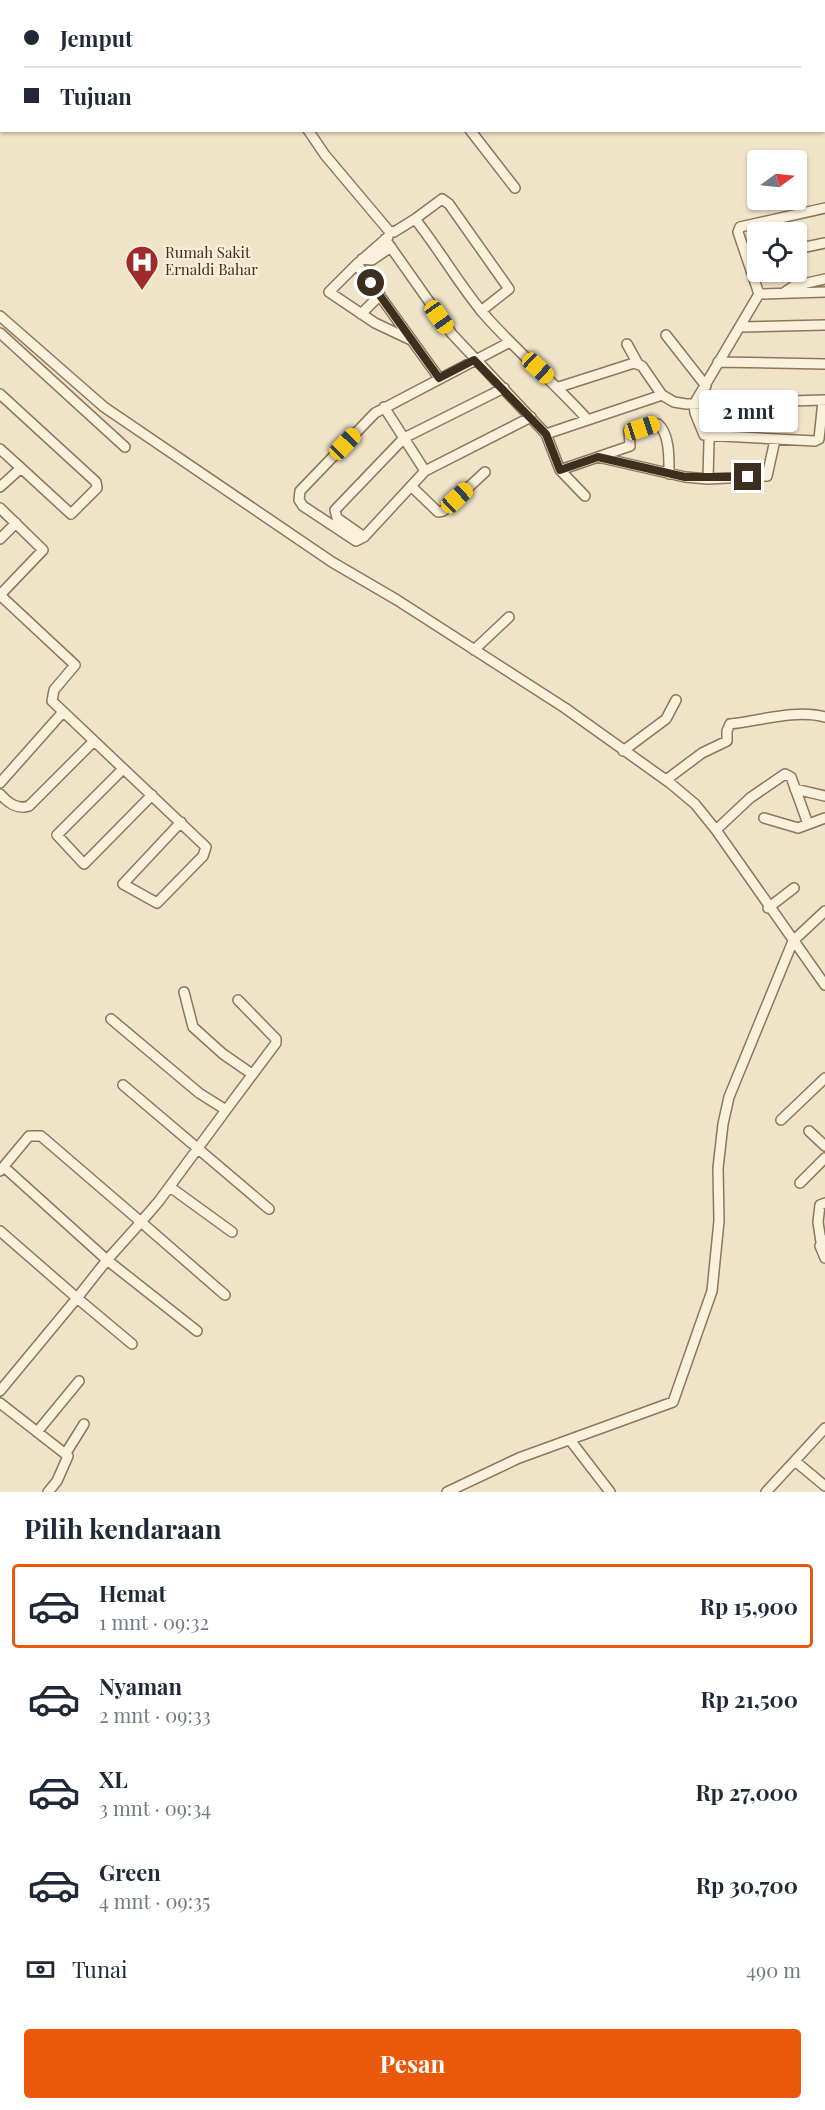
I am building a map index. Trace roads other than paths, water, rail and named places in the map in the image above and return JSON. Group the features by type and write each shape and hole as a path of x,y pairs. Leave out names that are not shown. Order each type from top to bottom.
{"street":[{"path":"309,132 389,240 452,334 546,434 560,470 585,496"},
{"path":"472,132 515,188"},
{"path":"412,340 361,314 329,292 360,262 442,199 449,204 509,289 481,311"},
{"path":"759,222 825,208"},
{"path":"415,219 481,311 510,342 559,387 587,419"},
{"path":"747,225 740,226 738,232 747,249"},
{"path":"807,247 825,243"},
{"path":"360,262 380,296 439,378"},
{"path":"785,292 794,285 825,279"},
{"path":"627,344 638,364 663,395 674,402 694,404 824,400 819,439 814,441 711,437 701,431 694,404 759,294 757,282"},
{"path":"759,294 825,292"},
{"path":"361,314 380,296"},
{"path":"0,316 104,407 332,562 565,708 666,780 695,804 716,830 768,908 825,985"},
{"path":"740,327 825,325"},
{"path":"0,333 124,447"},
{"path":"666,335 706,386"},
{"path":"510,342 384,407 300,491 299,497 303,506 356,541 364,537 425,471 531,417"},
{"path":"718,362 825,364"},
{"path":"559,387 638,364"},
{"path":"364,537 337,518 335,510 404,438 504,388"},
{"path":"0,394 96,482 97,488 71,514 0,449"},
{"path":"546,434 663,395"},
{"path":"708,479 711,437 710,403"},
{"path":"384,407 425,471"},
{"path":"632,465 629,431 658,424 662,427 669,451 669,474"},
{"path":"598,457 669,474 708,479 767,476 775,440"},
{"path":"560,470 630,446"},
{"path":"0,487 21,468"},
{"path":"411,486 438,512 443,511 485,472"},
{"path":"0,508 41,546 42,553 0,596 75,665 51,695 52,701 181,822 206,847 203,856 157,903 123,884 181,822"},
{"path":"0,539 16,523"},
{"path":"474,650 509,617"},
{"path":"623,751 666,719 676,700"},
{"path":"0,783 63,712"},
{"path":"666,780 702,753 727,741 730,724 784,717 815,715 825,717"},
{"path":"0,794 12,805 24,808 29,806 94,741"},
{"path":"123,769 57,835 84,864 152,795"},
{"path":"716,830 750,798 781,776 788,775 808,824"},
{"path":"795,789 825,796"},
{"path":"764,818 792,828 825,818"},
{"path":"768,908 794,888"},
{"path":"447,1492 519,1458 673,1402 712,1291 718,1221 718,1168 729,1097 794,941 825,911"},
{"path":"184,992 193,1027 223,1054 252,1074"},
{"path":"0,1391 170,1187 276,1041 238,1000"},
{"path":"111,1019 199,1093 226,1110"},
{"path":"782,1120 825,1078"},
{"path":"123,1085 269,1209"},
{"path":"809,1131 825,1146"},
{"path":"197,1331 107,1260 2,1169 29,1136 41,1136 225,1295"},
{"path":"800,1183 825,1158"},
{"path":"170,1187 232,1232"},
{"path":"825,1203 820,1205 819,1211 825,1258"},
{"path":"2,1235 132,1344"},
{"path":"37,1432 79,1382"},
{"path":"0,1403 66,1453 68,1460 48,1492"},
{"path":"66,1453 84,1424"},
{"path":"766,1492 825,1428"},
{"path":"570,1440 610,1492"},
{"path":"795,1461 825,1486"}],"place":[{"name":"Rumah Sakit Ernaldi Bahar","path":"142,291"}]}
